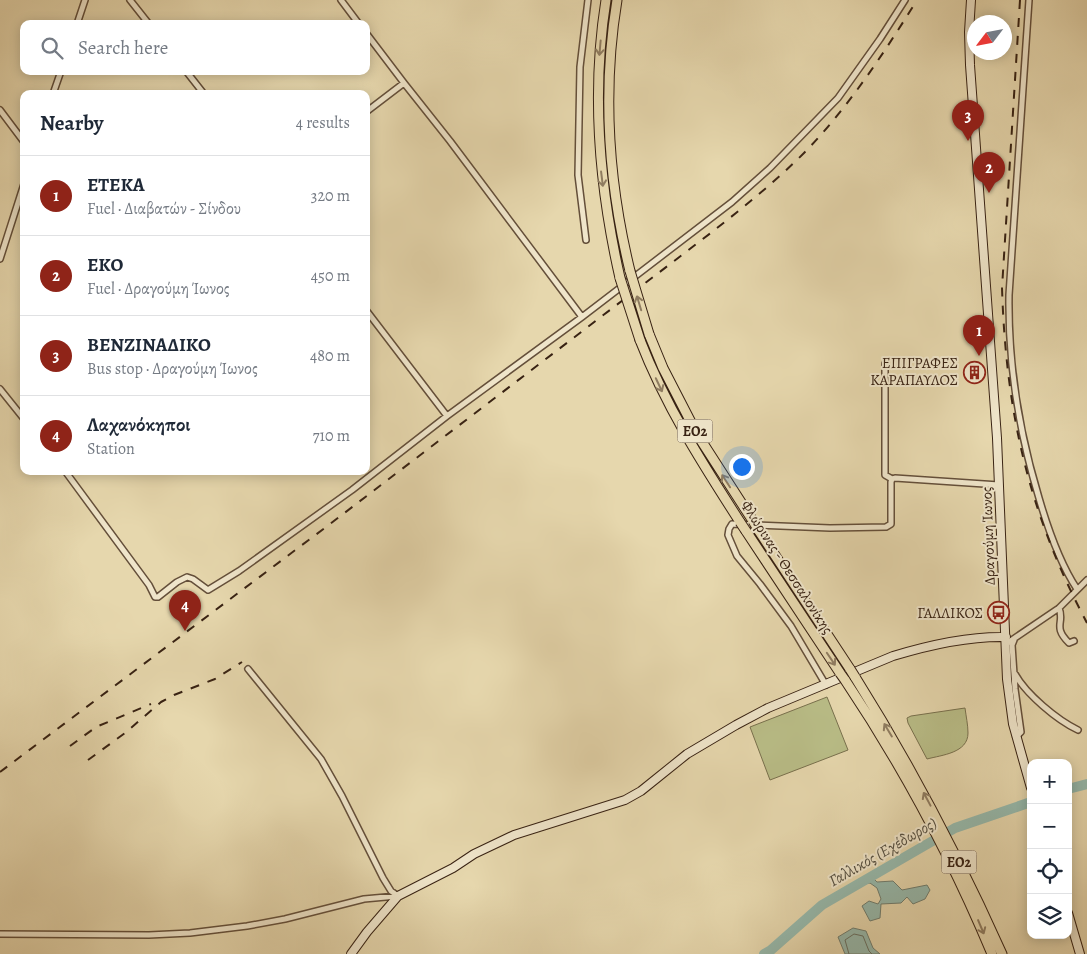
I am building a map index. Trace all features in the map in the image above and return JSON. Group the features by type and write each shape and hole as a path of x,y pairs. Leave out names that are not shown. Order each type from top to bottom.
{"main road":[{"name":"Φλώρινας - Θεσσαλονίκης","path":"606,0 600,48 597,117 605,205 620,278 640,340 679,424 740,522 878,731 909,773 992,954"},
{"name":"Φλώρινας - Θεσσαλονίκης","path":"616,0 610,49 608,117 615,201 630,271 649,334 667,376 696,434 853,673 957,858 1001,954"},
{"name":"Δραγούμη Ίωνος","path":"971,0 970,64 999,485 1008,691 1016,738 1027,774"},
{"path":"351,954 398,896 508,837 625,800 641,791 687,754 768,708 893,656 930,645 978,638 1006,641"},
{"path":"1072,927 1080,954"}],"street":[{"path":"78,20 85,0"},
{"path":"130,0 146,20"},
{"path":"341,0 356,20"},
{"path":"586,240 578,175 580,67 588,0"},
{"path":"68,475 115,541 144,577 156,598 187,577 208,590 239,571 352,490 438,425 447,416 582,317 717,214 770,168 838,98 905,0"},
{"path":"1029,0 1009,295 1009,336 1018,413 1035,486 1052,538 1077,589"},
{"path":"370,38 582,317"},
{"path":"54,90 60,75"},
{"path":"189,75 201,90"},
{"path":"370,109 404,83"},
{"path":"0,110 20,137"},
{"path":"1,254 20,196"},
{"path":"370,315 447,416"},
{"path":"885,364 884,472 887,477 892,479 999,485"},
{"path":"0,388 20,414"},
{"path":"826,685 791,626 737,556 730,542 729,529 732,524 830,528 886,527 891,524 890,486 892,479"},
{"path":"1006,641 1014,640 1059,608 1087,580"},
{"path":"1059,608 1061,613 1060,630 1069,643 1074,641"},
{"path":"1014,640 1012,645 1015,689 1021,732 1016,738"},
{"path":"248,669 321,759 342,796 383,878 391,891 398,896"},
{"path":"1015,674 1019,681 1040,702 1068,725 1078,730"},
{"path":"0,934 149,935 190,933 247,926 285,919 364,899 398,896"}],"green space":[{"path":"827,697 848,750 770,780 750,727"},
{"path":"965,708 968,733 964,745 953,752 927,759 907,718"}],"water":[{"path":"874,879 877,882 893,881 902,890 927,885 930,890 925,899 913,904 907,897 901,903 881,904 880,918 870,921 862,906 869,901 878,904 881,899 877,888 870,883 854,886"},
{"path":"853,928 866,931 873,948 880,954 845,954 838,937"}],"waterway":[{"name":"Γαλλικός (Εχέδωρος)","path":"1072,788 1087,784"},
{"name":"Γαλλικός (Εχέδωρος)","path":"764,954 822,905 955,828 1027,803"}],"railway":[{"path":"0,772 330,524 760,194 804,153 836,118 878,60 917,0"},
{"path":"1020,0 1002,288 1004,333 1015,419 1035,501 1049,541 1087,623"},
{"path":"88,760 125,733 161,702 215,679 242,662"},
{"path":"70,746 96,727 151,704"}],"place":[{"name":"ΒΕΝΖΙΝΑΔΙΚΟ","path":"968,141"},
{"name":"EKO","path":"989,193"},
{"name":"ΕΤΕΚΑ","path":"979,356"},
{"name":"ΕΠΙΓΡΑΦΕΣ ΚΑΡΑΠΑΥΛΟΣ","path":"974,372"},
{"name":"ΓΑΛΛΙΚΟΣ","path":"999,613"},
{"name":"Λαχανόκηποι","path":"185,631"}]}
